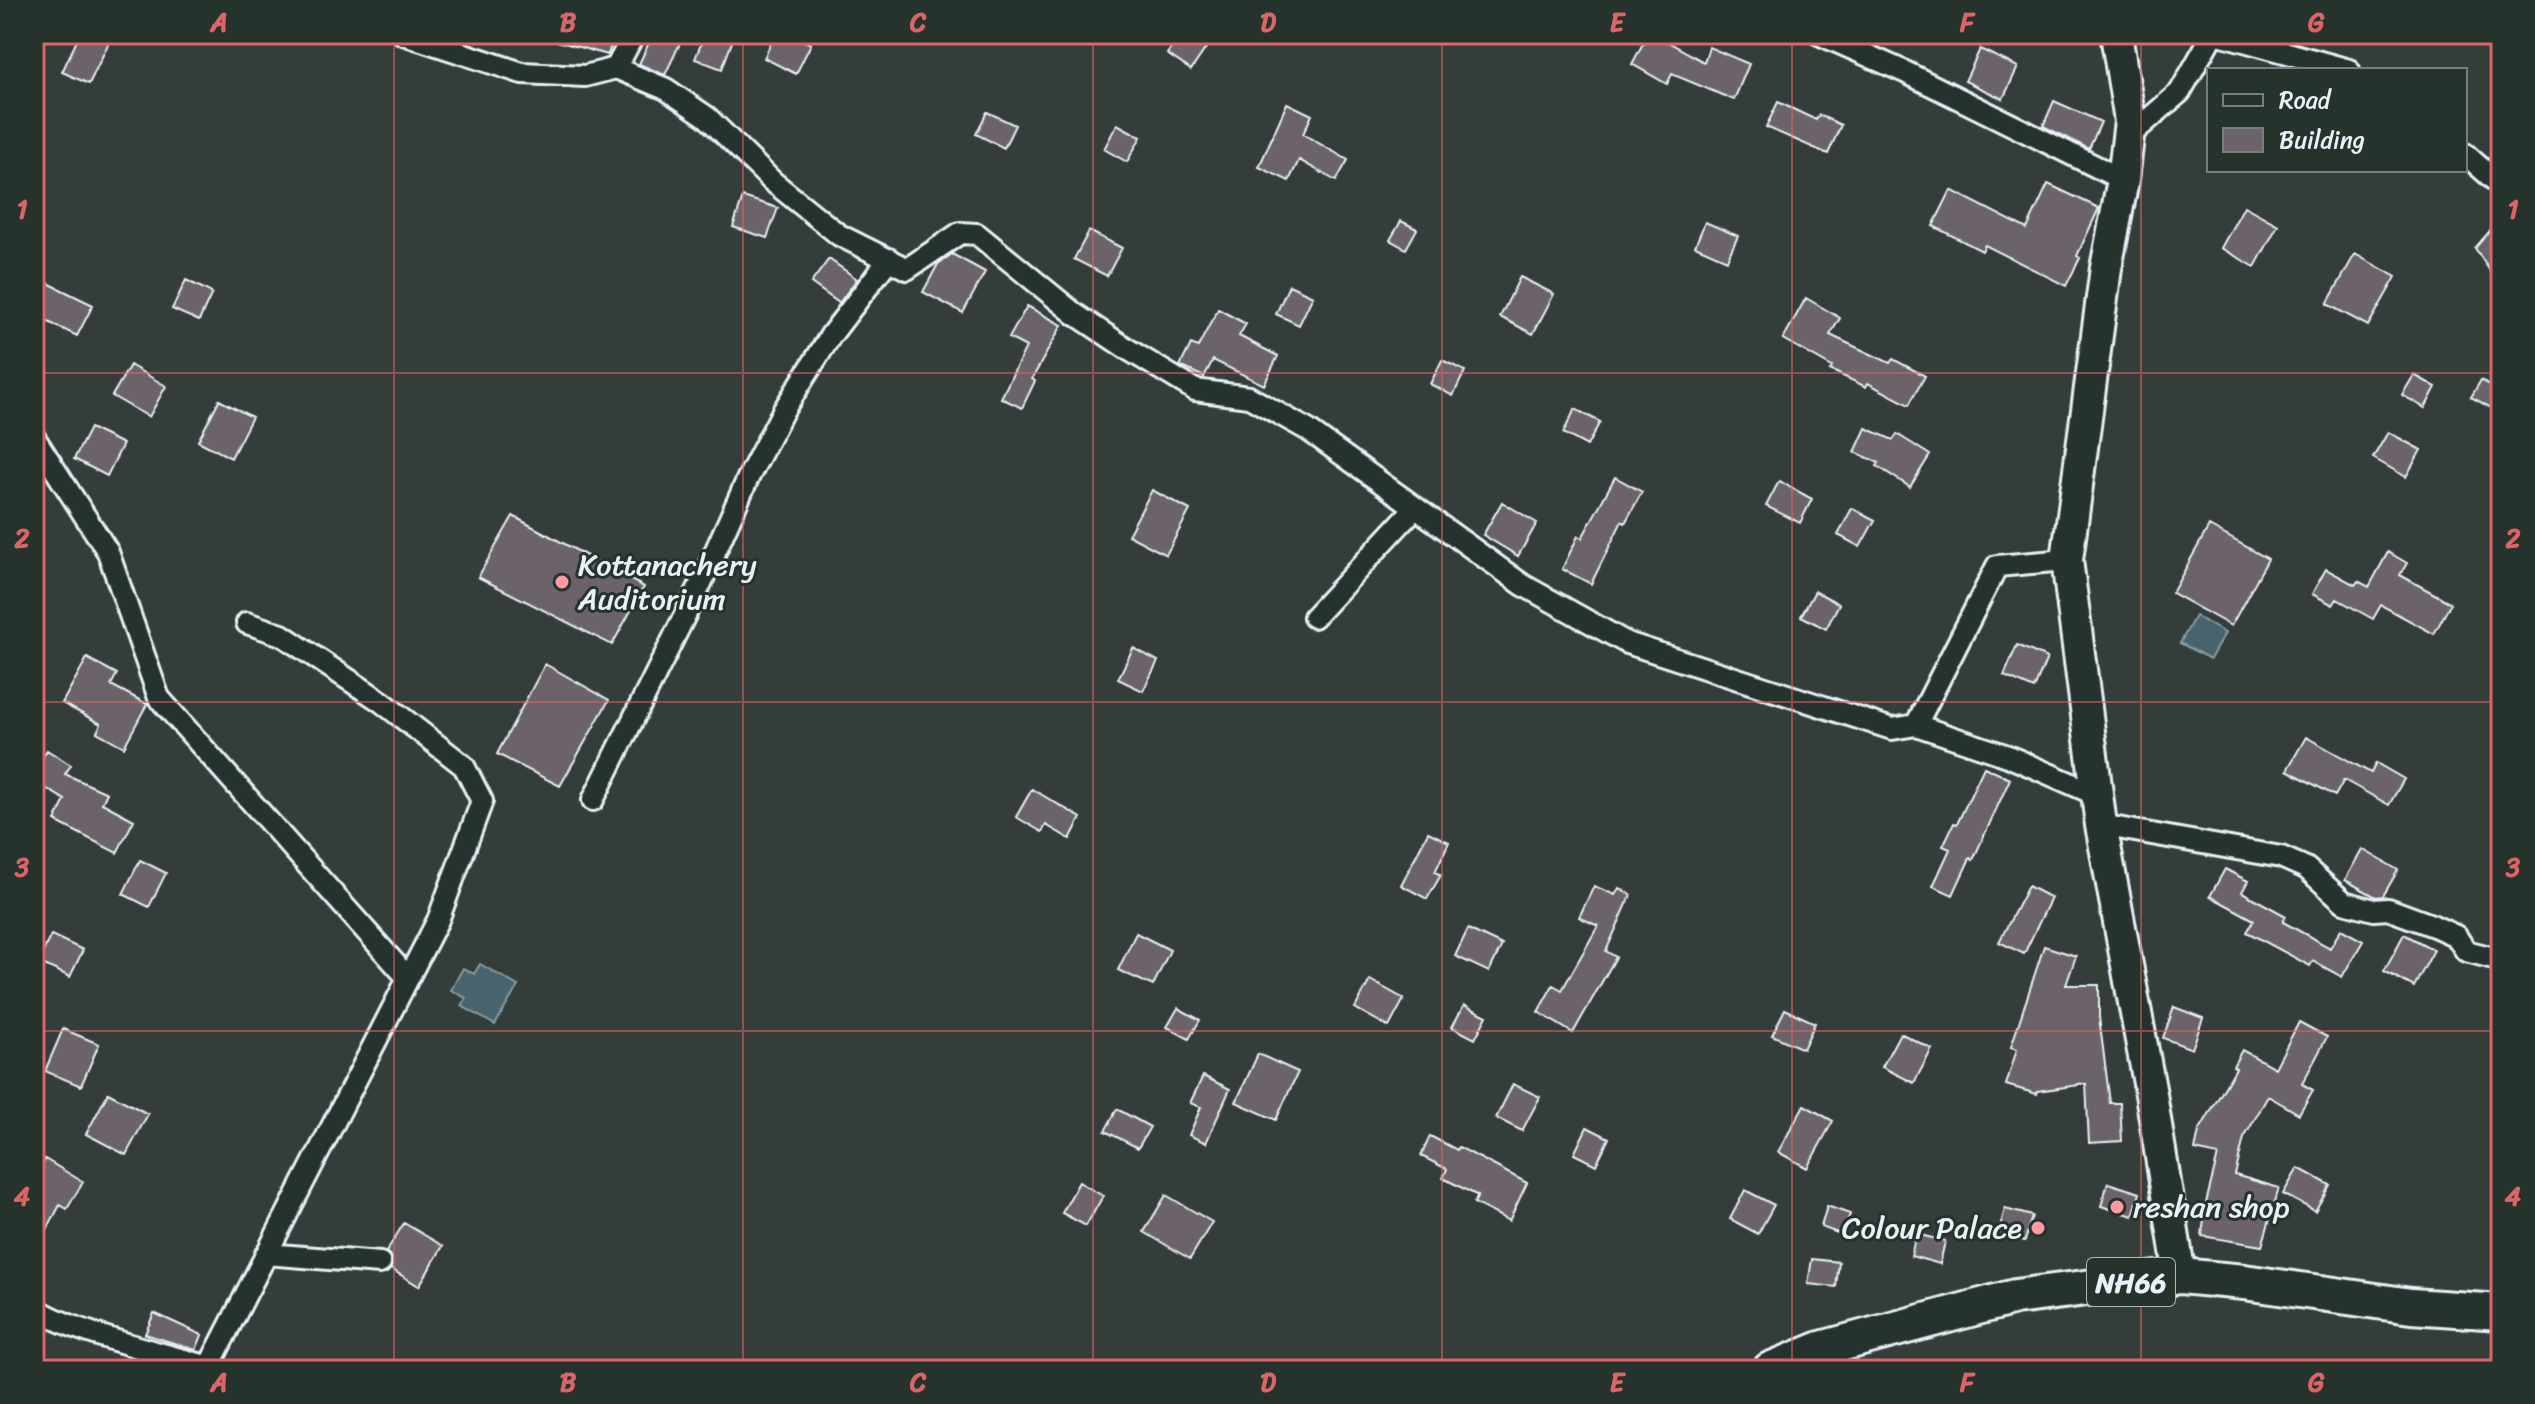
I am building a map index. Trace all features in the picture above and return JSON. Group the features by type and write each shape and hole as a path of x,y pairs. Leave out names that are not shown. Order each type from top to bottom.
{"highway":[{"name":"NH66","path":"1770,1370 1821,1349 2015,1297 2180,1276 2411,1306 2501,1312"}],"main road":[{"path":"2116,34 2130,121 2123,180 2106,268 2067,560 2101,825 2151,1094 2180,1276"}],"street":[{"path":"403,34 522,73 585,76 616,68 666,89 707,117 772,181 839,235 907,269 960,233 977,234 1075,314 1129,350 1195,390 1249,397 1308,430 1523,585 1627,643 1892,729 1916,725 2008,756 2097,795"},
{"path":"616,68 634,34"},
{"path":"1819,34 1919,79 2123,180"},
{"path":"2128,137 2180,92 2216,34 2342,68"},
{"path":"2467,156 2501,186"},
{"path":"593,800 783,411 831,335 889,259"},
{"path":"34,437 108,552 159,698 407,977"},
{"path":"1314,617 1414,509"},
{"path":"1916,725 1997,566 2067,560"},
{"path":"34,1306 40,1312 72,1325 208,1368 438,920 482,801 464,766 382,702 282,635 247,623"},
{"path":"2101,825 2281,857 2306,868 2344,902 2374,910 2388,909 2456,936 2466,951 2501,960"},
{"path":"266,1254 380,1263"}],"water":[{"path":"2195,616 2225,633 2210,659 2180,643"},
{"path":"480,964 518,986 495,1025 462,1006 466,998 451,990 463,968 474,974"}],"building":[{"path":"80,34 113,34 89,84 62,72"},
{"path":"554,34 614,34 608,55 553,40"},
{"path":"653,34 671,34 682,39 665,75 639,64"},
{"path":"705,34 735,34 722,69 695,59"},
{"path":"775,34 791,34 811,44 796,74 764,58"},
{"path":"1181,34 1191,34 1208,45 1191,70 1167,54"},
{"path":"1648,34 1654,34 1704,62 1709,47 1749,64 1734,100 1672,74 1667,84 1632,64"},
{"path":"1980,49 2018,67 2003,99 1965,81"},
{"path":"2054,101 2101,122 2089,149 2043,126"},
{"path":"1778,102 1816,120 1819,115 1841,125 1828,154 1766,127"},
{"path":"1287,103 1312,115 1303,134 1348,160 1336,181 1299,160 1289,181 1259,167"},
{"path":"987,112 1015,125 1004,148 976,134"},
{"path":"1117,124 1141,137 1127,162 1104,149"},
{"path":"2048,184 2099,208 2066,286 1985,245 1982,251 1933,226 1951,190 2027,229"},
{"path":"743,197 778,208 767,238 733,227"},
{"path":"2244,206 2278,225 2255,267 2221,248"},
{"path":"2501,218 2501,288 2475,248"},
{"path":"1401,221 1417,229 1406,249 1390,240"},
{"path":"1705,222 1738,236 1727,260 1695,246"},
{"path":"1089,231 1122,248 1107,276 1074,259"},
{"path":"952,254 985,272 963,313 923,292 938,264"},
{"path":"2355,254 2396,277 2368,326 2327,304"},
{"path":"829,259 857,279 839,303 811,283"},
{"path":"1520,277 1554,294 1533,334 1500,317"},
{"path":"186,280 212,293 199,321 172,309"},
{"path":"48,283 93,305 77,336 34,315"},
{"path":"1289,285 1313,296 1299,325 1276,314"},
{"path":"1806,298 1840,318 1830,335 1890,363 1893,359 1925,376 1909,405 1868,383 1866,387 1830,370 1832,367 1783,339"},
{"path":"1027,306 1062,325 1032,379 1035,381 1022,408 1001,398 1026,347 1009,338"},
{"path":"1218,309 1246,324 1239,336 1278,356 1264,385 1213,360 1204,377 1180,366 1191,344 1198,347"},
{"path":"1442,360 1465,371 1453,396 1430,384"},
{"path":"130,365 166,386 149,417 112,396"},
{"path":"2414,375 2436,387 2425,408 2402,395"},
{"path":"2481,380 2501,391 2495,410 2471,397"},
{"path":"219,400 252,417 231,458 198,441"},
{"path":"1575,409 1600,422 1587,446 1563,433"},
{"path":"90,428 123,444 107,476 74,459"},
{"path":"1866,428 1893,440 1897,434 1930,455 1910,487 1877,466 1879,463 1855,452"},
{"path":"2388,432 2421,450 2406,477 2373,458"},
{"path":"1615,477 1642,492 1625,523 1622,521 1591,584 1562,569 1578,536 1582,538"},
{"path":"1779,481 1812,499 1800,523 1766,506"},
{"path":"1152,490 1190,510 1166,555 1128,535"},
{"path":"1502,502 1537,523 1518,556 1483,535"},
{"path":"1852,508 1875,520 1860,547 1838,535"},
{"name":"Kottanachery Auditorium","path":"513,516 644,587 612,645 478,577"},
{"path":"2209,526 2268,559 2231,626 2172,593"},
{"path":"2388,552 2407,563 2400,575 2451,603 2434,634 2381,605 2373,619 2337,599 2333,605 2312,594 2326,569 2355,585 2358,581 2369,587"},
{"path":"1815,591 1839,604 1826,629 1801,616"},
{"path":"2017,645 2047,658 2034,689 2004,676"},
{"path":"1133,648 1158,661 1143,691 1118,679"},
{"path":"87,658 117,674 111,685 147,704 124,747 97,732 101,724 62,703"},
{"path":"545,664 609,700 560,786 497,754"},
{"path":"2306,737 2371,773 2376,763 2404,779 2389,805 2344,780 2335,796 2287,770"},
{"path":"47,750 71,765 65,774 107,793 102,803 134,820 117,853 55,821 65,800 34,781 34,771"},
{"path":"1984,767 2010,779 1973,860 1970,858 1953,895 1933,886 1950,849 1943,846"},
{"path":"1032,789 1081,818 1070,839 1046,825 1042,832 1016,817"},
{"path":"1428,832 1449,842 1435,872 1441,875 1427,899 1401,885"},
{"path":"2362,849 2398,870 2383,896 2376,897 2345,880"},
{"path":"140,860 166,873 149,907 123,894"},
{"path":"2225,869 2248,881 2242,892 2286,916 2283,922 2330,948 2341,929 2363,941 2342,977 2313,961 2310,966 2247,932 2254,920 2210,896"},
{"path":"1594,886 1615,895 1619,888 1631,895 1606,951 1616,957 1573,1033 1538,1012 1553,985 1562,990 1598,926 1579,917"},
{"path":"2028,886 2051,898 2024,954 1999,942"},
{"path":"1468,929 1502,945 1489,972 1455,956"},
{"path":"1136,933 1170,950 1153,986 1118,970"},
{"path":"2404,934 2434,950 2414,987 2384,971"},
{"path":"51,935 83,950 70,977 38,962"},
{"path":"2044,946 2076,956 2066,985 2099,985 2099,1017 2110,1103 2120,1103 2122,1141 2089,1143 2086,1084 2038,1091 2037,1094 2006,1085 2017,1049 2011,1047"},
{"path":"1370,980 1404,999 1389,1027 1355,1008"},
{"path":"1464,1005 1487,1016 1475,1039 1452,1027"},
{"path":"2174,1007 2203,1018 2192,1049 2163,1038"},
{"path":"1178,1008 1200,1020 1189,1039 1167,1027"},
{"path":"1785,1009 1815,1023 1803,1049 1772,1035"},
{"path":"2299,1022 2327,1037 2302,1084 2313,1090 2299,1114 2268,1096 2244,1138 2235,1175 2279,1188 2262,1246 2202,1236 2206,1203 2218,1155 2195,1150 2199,1131 2236,1068 2233,1066 2242,1050 2275,1068"},
{"path":"63,1029 99,1044 81,1086 45,1071"},
{"path":"1900,1033 1932,1049 1914,1083 1882,1067"},
{"path":"1258,1054 1298,1072 1276,1120 1236,1102"},
{"path":"1203,1076 1230,1089 1206,1143 1189,1135 1201,1107 1190,1103"},
{"path":"1513,1084 1540,1097 1522,1131 1496,1118"},
{"path":"108,1093 148,1114 126,1155 86,1134"},
{"path":"1804,1105 1833,1121 1807,1168 1778,1152"},
{"path":"1117,1109 1150,1127 1138,1148 1105,1131"},
{"path":"1587,1127 1609,1138 1596,1165 1574,1154"},
{"path":"1430,1136 1457,1150 1459,1147 1527,1183 1509,1221 1474,1203 1478,1196 1443,1178 1447,1169 1421,1156"},
{"path":"45,1159 83,1182 67,1209 60,1205 34,1254 34,1179"},
{"path":"2298,1168 2330,1185 2315,1211 2283,1194"},
{"path":"1079,1182 1103,1196 1086,1226 1062,1213"},
{"path":"2108,1183 2140,1193 2133,1216 2101,1206"},
{"path":"1745,1190 1774,1205 1758,1234 1730,1219"},
{"path":"1166,1195 1212,1222 1190,1259 1144,1232"},
{"path":"1827,1206 1850,1214 1843,1235 1821,1227"},
{"path":"2005,1209 2032,1216 2025,1241 1998,1234"},
{"path":"404,1223 443,1246 419,1286 391,1269 392,1258 386,1252"},
{"path":"1916,1234 1945,1241 1940,1264 1911,1256"},
{"path":"1812,1259 1839,1262 1836,1287 1808,1284"},
{"path":"154,1313 202,1335 196,1350 145,1334"}],"place":[{"name":"Kottanachery Auditorium","path":"562,582"},
{"name":"reshan shop","path":"2117,1207"},
{"name":"Colour Palace","path":"2038,1228"}]}
